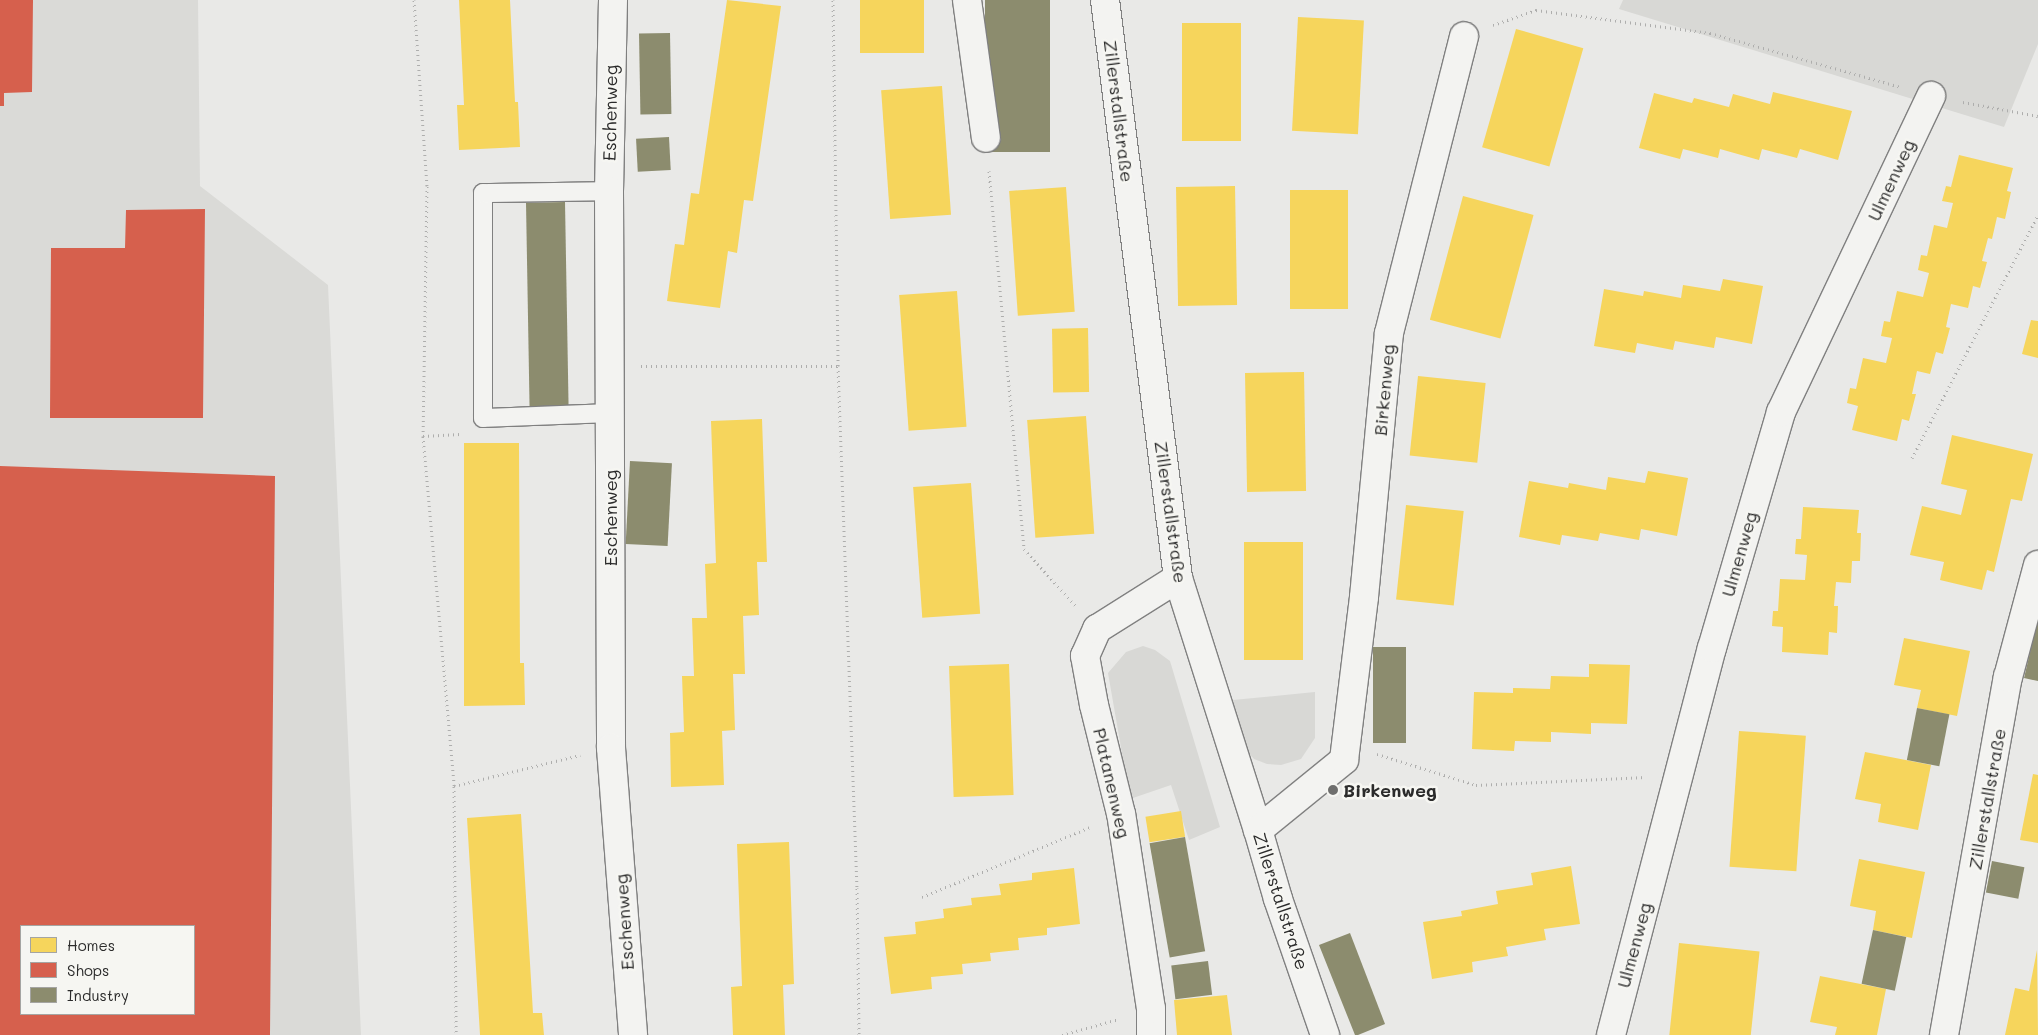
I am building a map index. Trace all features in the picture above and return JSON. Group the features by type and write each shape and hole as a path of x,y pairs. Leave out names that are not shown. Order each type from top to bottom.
{"street":[{"name":"Eschenweg","path":"612,0 608,191 611,748 633,1035"},
{"path":"967,0 986,138"},
{"name":"Zillerstallstraße","path":"1105,0 1178,578 1278,899 1325,1035"},
{"name":"Birkenweg","path":"1258,830 1344,760 1364,597 1389,333 1464,36"},
{"name":"Ulmenweg","path":"1611,1035 1712,648 1781,412 1931,96"},
{"name":"Zillerstallstraße","path":"1944,1035 2008,677 2038,565"},
{"path":"1097,629 1178,578"},
{"name":"Platanenweg","path":"1097,629 1085,656 1094,706 1121,814 1151,1022"}],"lane":[{"path":"608,191 483,193 483,418 608,413"}],"path":[{"path":"414,0 427,186 423,436 454,786 456,1035"},
{"path":"833,0 838,366 857,888 859,1035"},
{"path":"1464,36 1536,10 1710,33 1931,96 2038,116"},
{"path":"986,138 1024,549 1097,629"},
{"path":"1912,458 2038,215"},
{"path":"609,366 838,366"},
{"path":"1347,744 1476,785 1679,775"},
{"path":"454,786 611,748"},
{"path":"922,897 1121,814"},
{"path":"1062,1035 1151,1022"}],"shaded area":[{"path":"0,0 198,0 200,186 328,285 361,1035 0,1035"},
{"path":"1623,0 2038,0 2038,44 2004,127 1619,9"},
{"path":"1143,646 1155,650 1170,661 1220,827 1189,840 1171,785 1130,799 1108,673 1126,652"},
{"path":"1315,692 1315,738 1301,759 1281,765 1267,764 1254,759 1246,750 1239,734 1233,700"}],"building: Homes":[{"path":"459,0 510,0 515,102 518,102 520,147 459,150 457,105 464,105"},
{"path":"727,0 781,6 753,201 744,200 737,253 728,251 720,308 667,301 675,244 684,245 691,193 699,194"},
{"path":"860,0 924,0 924,53 860,53"},
{"path":"1298,17 1364,20 1358,134 1292,131"},
{"path":"1182,23 1241,23 1241,141 1182,141"},
{"path":"1516,29 1583,48 1549,167 1482,147"},
{"path":"942,86 951,215 890,219 881,90"},
{"path":"1773,92 1852,111 1838,160 1800,149 1797,158 1762,149 1759,160 1720,149 1718,158 1683,149 1680,159 1639,148 1654,93 1692,103 1694,98 1729,107 1733,94 1770,104"},
{"path":"1959,155 2013,168 2007,191 2011,192 2005,219 1997,217 1992,239 1988,238 1982,261 1987,262 1980,288 1973,286 1968,308 1951,304 1946,327 1950,328 1943,354 1936,352 1930,374 1917,371 1912,394 1916,394 1909,421 1902,419 1897,441 1852,430 1858,406 1847,403 1850,388 1856,389 1863,358 1886,363 1892,338 1881,336 1884,321 1890,322 1897,291 1923,297 1929,273 1918,270 1921,255 1927,256 1934,225 1947,228 1953,203 1942,201 1946,186 1951,187"},
{"path":"1235,186 1237,305 1178,306 1176,187"},
{"path":"1066,187 1075,312 1018,316 1009,191"},
{"path":"1290,190 1348,190 1348,309 1290,309"},
{"path":"1463,196 1534,215 1500,339 1430,320"},
{"path":"1723,279 1763,286 1752,344 1716,337 1714,348 1675,341 1673,350 1637,343 1635,353 1594,346 1604,289 1643,296 1644,291 1681,298 1683,285 1720,291"},
{"path":"957,291 966,427 909,431 899,295"},
{"path":"2031,320 2038,321 2038,358 2022,354"},
{"path":"1088,328 1089,392 1053,393 1052,329"},
{"path":"1304,372 1306,491 1247,492 1245,373"},
{"path":"1418,376 1486,383 1477,463 1410,456"},
{"path":"1086,416 1094,534 1035,538 1027,420"},
{"path":"762,419 767,562 757,562 759,615 743,616 745,674 733,674 735,730 722,731 724,785 671,787 670,733 684,732 682,676 694,676 692,618 707,618 705,564 716,563 711,421"},
{"path":"1952,435 2033,454 2022,501 2011,499 1994,572 1987,570 1982,590 1940,580 1944,562 1910,555 1922,506 1961,515 1967,490 1941,484"},
{"path":"464,443 519,443 520,663 524,663 525,705 464,706"},
{"path":"1648,471 1688,478 1677,536 1641,529 1639,540 1600,533 1598,541 1562,535 1560,545 1519,537 1529,481 1568,488 1569,483 1606,490 1608,477 1645,483"},
{"path":"971,483 980,614 922,618 913,487"},
{"path":"1406,505 1464,511 1454,606 1396,599"},
{"path":"1803,507 1859,510 1857,533 1861,533 1860,561 1852,561 1851,583 1836,582 1834,606 1838,606 1837,633 1829,632 1828,655 1782,652 1783,627 1772,626 1773,611 1778,611 1780,579 1805,580 1807,555 1795,554 1796,539 1801,539"},
{"path":"1244,542 1303,542 1303,660 1244,660"},
{"path":"1904,638 1970,651 1957,716 1917,708 1921,690 1894,685"},
{"path":"1009,664 1014,795 954,797 949,666"},
{"path":"1589,664 1630,665 1627,724 1591,723 1591,734 1551,732 1551,742 1515,741 1514,751 1472,749 1474,692 1513,693 1513,688 1550,689 1551,676 1589,677"},
{"path":"1739,731 1806,736 1796,871 1730,867"},
{"path":"1865,752 1931,765 1918,830 1878,822 1881,804 1855,799"},
{"path":"2033,774 2038,775 2038,843 2020,840"},
{"path":"1181,811 1185,837 1150,842 1145,817"},
{"path":"521,814 533,1013 542,1013 544,1035 480,1035 467,818"},
{"path":"789,842 794,984 783,985 785,1035 733,1035 731,987 742,986 737,844"},
{"path":"1859,859 1925,872 1912,938 1873,930 1876,911 1850,906"},
{"path":"1571,866 1580,924 1544,929 1546,940 1506,947 1508,956 1472,962 1473,972 1432,979 1423,922 1462,916 1461,911 1498,904 1496,891 1533,885 1531,873"},
{"path":"1074,868 1080,924 1047,928 1047,935 1018,938 1019,950 990,953 991,961 962,964 963,974 931,977 932,989 891,994 884,937 916,934 915,922 944,918 943,909 972,905 971,898 1001,895 999,884 1032,880 1032,873"},
{"path":"1679,943 1760,951 1751,1035 1669,1035"},
{"path":"2037,950 2038,1035 2005,1035 2015,988 2029,991"},
{"path":"1820,976 1886,989 1877,1035 1835,1035 1837,1027 1810,1022"},
{"path":"1227,995 1232,1035 1177,1035 1174,1000"}],"building: Shops":[{"path":"0,0 33,0 32,92 4,93 4,106 0,106"},
{"path":"205,209 203,418 50,418 51,248 125,248 126,210"},
{"path":"0,466 275,476 270,1035 0,1035"}],"building: Industry":[{"path":"985,0 1050,0 1050,152 985,152"},
{"path":"670,33 671,114 640,115 639,34"},
{"path":"669,137 671,170 638,172 636,139"},
{"path":"565,202 569,408 530,409 526,203"},
{"path":"630,461 672,463 668,546 626,544"},
{"path":"2038,619 2038,681 2024,678"},
{"path":"1373,647 1406,647 1406,743 1373,743"},
{"path":"1917,708 1949,714 1939,766 1907,760"},
{"path":"1185,837 1205,951 1170,957 1150,843"},
{"path":"1992,861 2024,867 2018,899 1986,892"},
{"path":"1873,930 1906,937 1895,991 1862,984"},
{"path":"1350,933 1385,1024 1358,1035 1355,1035 1319,945"},
{"path":"1208,961 1212,995 1175,999 1171,966"}],"place":[{"name":"Birkenweg","path":"1333,790"}]}
